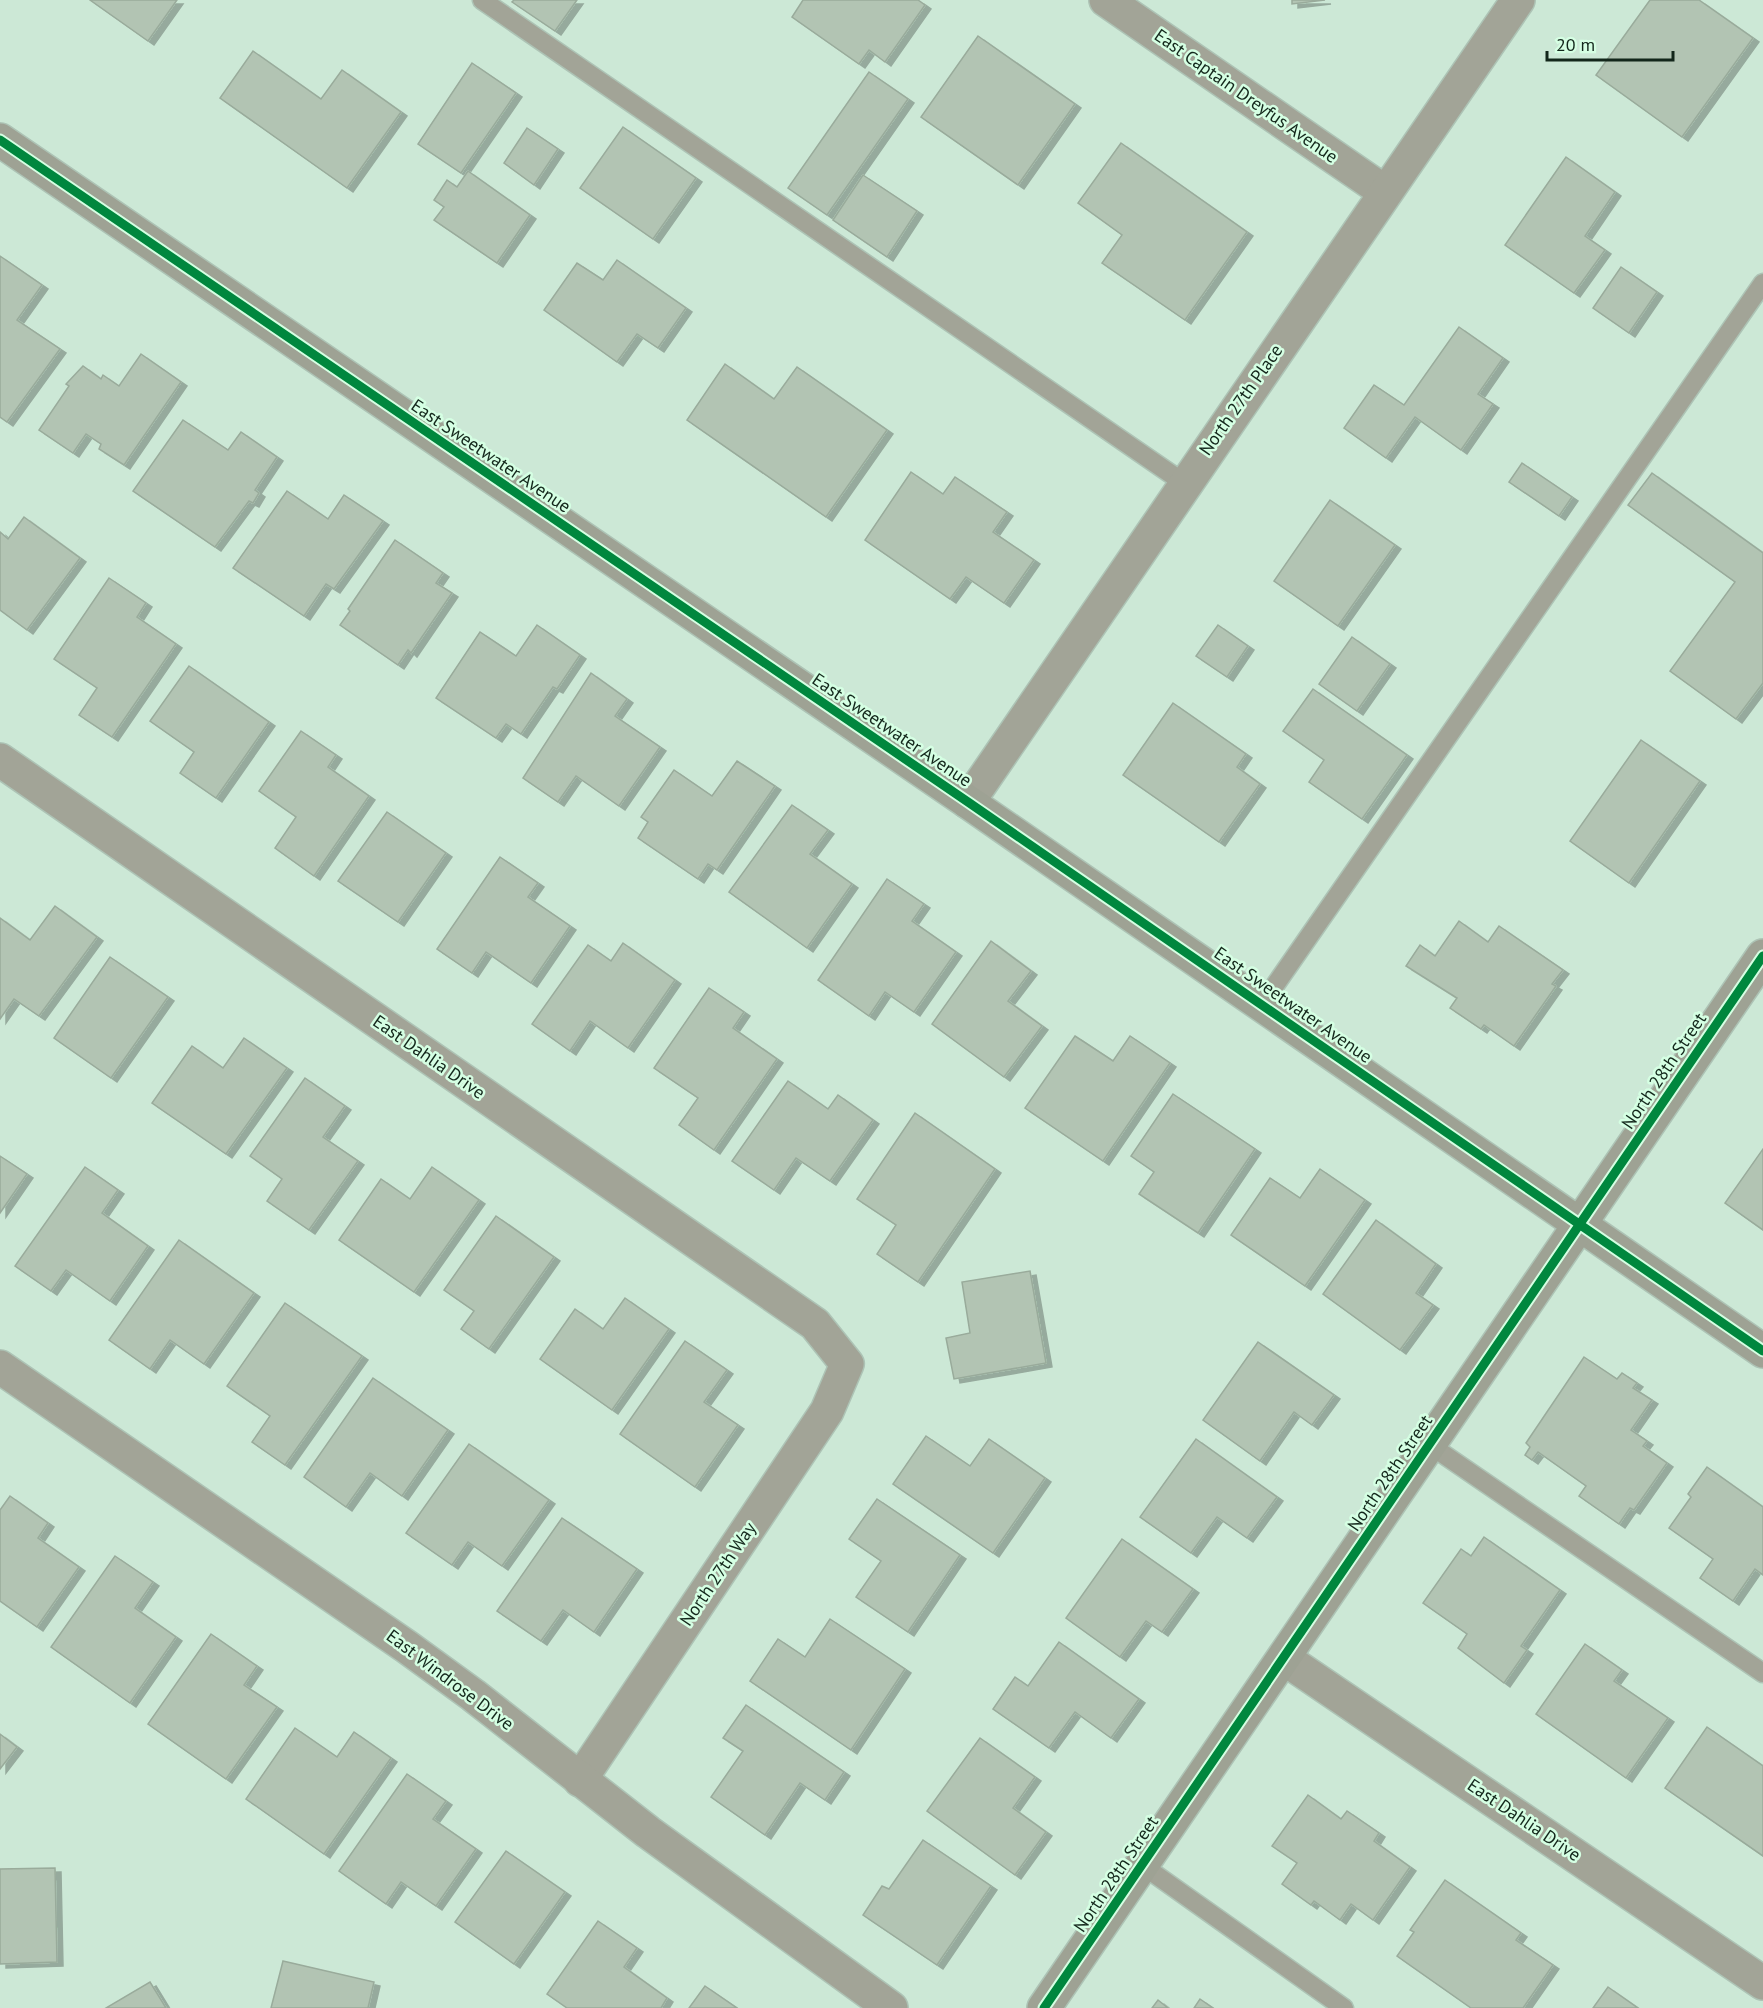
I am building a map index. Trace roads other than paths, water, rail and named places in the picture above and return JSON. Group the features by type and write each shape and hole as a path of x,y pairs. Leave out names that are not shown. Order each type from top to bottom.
{"street":[{"name":"East Captain Dreyfus Avenue","path":"1106,0 1385,192"},
{"name":"North 27th Place","path":"968,802 1184,483 1518,0"},
{"name":"East Sweetwater Avenue","path":"0,140 968,802 1763,1351"},
{"name":"East Dahlia Drive","path":"0,760 815,1324 848,1364"},
{"name":"North 28th Street","path":"1044,2008 1285,1659 1763,956"},
{"name":"North 27th Way","path":"580,1779 827,1411 848,1364"},
{"name":"East Windrose Drive","path":"0,1366 407,1647 648,1832 891,2008"},
{"name":"East Dahlia Drive","path":"1285,1659 1763,1983"}],"lane":[{"path":"482,0 1184,483"},
{"path":"1262,1004 1763,284"},
{"path":"1430,1445 1763,1673"},
{"path":"1142,1865 1344,2008"}]}
